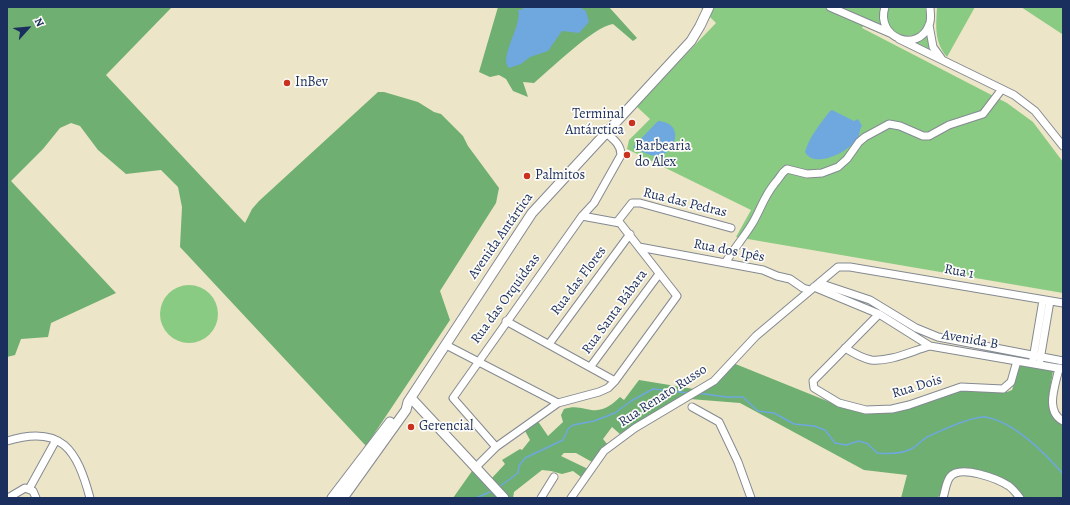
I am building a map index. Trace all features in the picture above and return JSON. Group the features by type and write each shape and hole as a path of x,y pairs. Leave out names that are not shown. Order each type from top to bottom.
{"main road":[{"name":"Avenida Antártica","path":"332,497 401,407 409,400 532,213 605,132 691,41 709,7"},
{"name":"Avenida Antártica","path":"343,498 406,410 409,400"},
{"path":"409,400 504,498"}],"street":[{"path":"830,7 891,34 1014,95 1036,111 1063,146"},
{"path":"886,7 884,20 891,34"},
{"path":"930,8 931,17 929,25 933,47 942,60"},
{"path":"899,39 906,40 920,36 929,25"},
{"path":"726,263 739,240 753,223 769,189 787,169 807,174 822,173 838,167 847,159 859,142 865,137 889,124 900,126 922,136 936,133 949,125 983,114 1002,89"},
{"name":"Rua das Orquídeas","path":"496,447 453,398 506,321 582,216 594,203 622,155 618,143 605,132"},
{"name":"Rua das Pedras","path":"617,222 632,203 731,228"},
{"path":"475,468 496,447 558,403 599,392 608,388 616,381 677,296 630,234 617,222 582,216"},
{"name":"Rua das Flores","path":"549,344 630,234"},
{"name":"Rua dos Ipês","path":"639,247 763,270 777,276 787,277 803,288 814,287"},
{"name":"Rua 1","path":"830,273 838,267 850,267 1063,303"},
{"path":"830,273 832,288"},
{"name":"Rua Renato Russo","path":"572,498 604,451 635,428 714,381 756,336 830,273"},
{"name":"Rua Santa Bábara","path":"591,366 659,274"},
{"name":"Avenida B","path":"814,287 832,288 870,300 916,328 938,337 1036,360 1061,368"},
{"name":"Avenida B","path":"814,287 879,314 930,346 1017,361 1063,361"},
{"path":"1036,360 1047,300"},
{"name":"Rua Dois","path":"879,314 813,381 814,388 838,403 866,410 892,409 909,405 962,387 1003,390 1008,387 1011,382 1017,361"},
{"path":"506,321 616,381"},
{"path":"912,351 914,344 913,336"},
{"path":"446,345 558,403"},
{"path":"845,348 860,356 872,360 886,359 930,346"},
{"path":"1061,368 1052,407 1055,415 1063,421"},
{"path":"692,407 719,422 738,462 751,498"},
{"path":"7,440 36,435 56,440 66,446 75,456 82,470 90,498"},
{"path":"29,489 56,440"},
{"path":"943,498 950,477 956,473 967,471 999,481 1011,487 1020,498"},
{"path":"542,498 554,477"},
{"path":"8,498 25,488 33,491 36,498"}],"green space":[{"path":"7,7 172,7 106,75 245,223 252,209 259,201 378,92 384,92 418,102 434,112 441,114 463,136 468,146 499,188 496,203 440,291 450,320 366,446 180,247 182,207 178,187 161,170 126,174 98,150 80,126 71,123 60,128 43,149 11,181 116,293 51,323 48,337 21,339 15,355 7,357"},
{"path":"498,7 609,7 637,38 633,41 613,24 605,27 584,40 534,83 523,82 528,97 513,91 506,79 499,75 490,77 479,72"},
{"path":"700,7 882,7 881,22 883,29 866,21 862,28 1007,103 1033,122 1063,162 1063,293 736,237 751,210 627,149 629,140 650,119 636,106 716,23"},
{"path":"889,7 925,7 927,21 923,30 915,35 906,36 897,33 889,27 886,19"},
{"path":"937,7 975,7 947,57 938,40 936,27"},
{"path":"1021,7 1063,7 1063,33 1062,34"},
{"path":"929,31 937,56 909,42"},
{"path":"189,285 200,287 213,298 216,303 218,314 216,325 205,338 200,341 189,343 178,341 165,330 162,325 160,314 162,303 173,290 178,287"},
{"path":"733,363 847,409 872,412 961,390 1007,392 1012,390 1020,365 1053,371 1049,401 1052,415 1056,420 1063,423 1063,498 1022,498 1007,481 980,470 964,469 950,474 941,494 937,498 901,498 907,475 864,470 740,403 690,399"},
{"path":"639,380 694,389 621,435 612,427 603,439 608,445 592,462 576,453 564,453 561,456 588,469 581,477 573,471 562,474 542,470 514,492 513,498 453,498 477,464 491,479 505,464 502,460 520,449 522,450 530,440 524,429 537,420 548,436 563,422 561,415 564,409 578,407 590,410 603,409 611,405 620,397 624,400"}],"water":[{"path":"524,7 579,7 586,11 589,22 579,33 562,31 548,51 530,57 521,64 509,68 506,63 506,57 517,24 519,16 518,10 522,10"},
{"path":"832,110 854,121 858,119 862,126 858,138 848,148 832,157 816,159 810,157 805,152 809,141 819,125"},
{"path":"658,121 667,123 673,127 675,133 673,145 668,151 663,155 654,156 633,147"}],"waterway":[{"path":"499,487 518,473 519,466 525,458 563,440 568,429 573,425 594,421 615,413 631,401 653,389 689,393"},
{"path":"698,393 726,397 743,397 758,411 774,413 794,424 814,426 825,430 835,443 846,445 859,441 868,444 877,453 891,453 909,450 927,437 947,428 964,421 985,417 1006,425 1028,439 1063,474"},
{"path":"476,498 492,491"}],"place":[{"name":"InBev","path":"287,83"},
{"name":"Terminal Antárctica","path":"632,123"},
{"name":"Barbearia do Alex","path":"627,155"},
{"name":"Palmitos","path":"527,176"},
{"name":"Gerencial","path":"411,427"}]}
